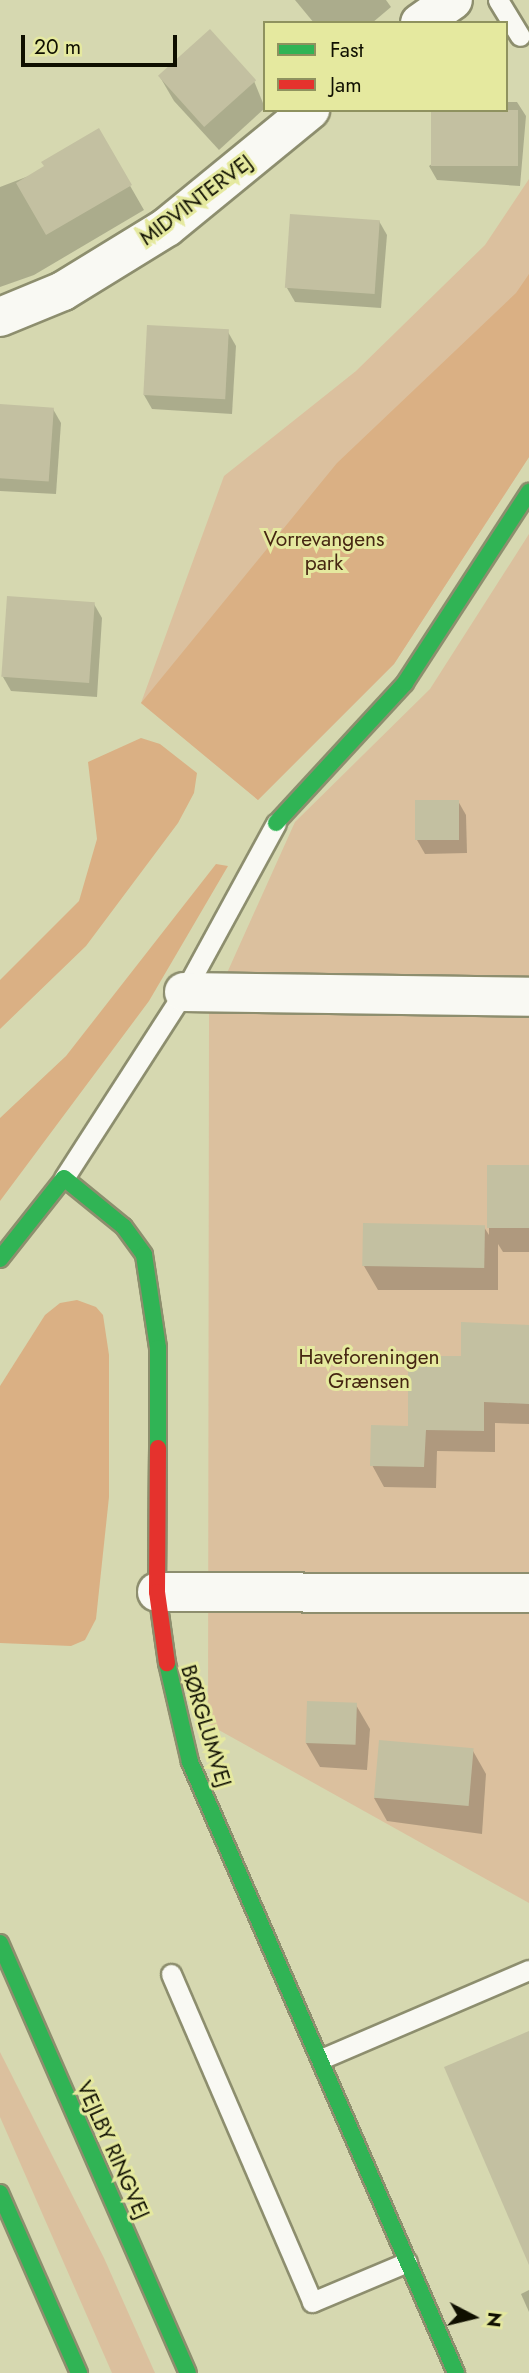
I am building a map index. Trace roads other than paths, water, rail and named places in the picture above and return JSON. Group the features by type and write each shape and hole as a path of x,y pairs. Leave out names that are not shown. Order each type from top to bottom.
{"street":[{"path":"423,21 453,0"},
{"name":"MIDVINTERVEJ","path":"0,317 63,291 167,227 308,112"},
{"path":"276,823 405,683 524,508"},
{"path":"184,992 529,997"},
{"path":"0,1259 64,1178"},
{"name":"BØRGLUMVEJ","path":"64,1178 124,1227 144,1255 158,1348 157,1592 167,1673 190,1762 456,2373"},
{"path":"157,1592 529,1593"},
{"name":"VEJLBY RINGVEJ","path":"0,1943 188,2373"},
{"path":"0,2193 79,2373"}],"lane":[{"path":"498,0 520,36"},
{"path":"64,1178 184,992 276,823"},
{"path":"321,2059 529,1970"},
{"path":"171,1974 312,2302 407,2262"}],"park label":[{"name":"Vorrevangens park","path":"324,551"},
{"name":"Haveforeningen Grænsen","path":"369,1369"}]}
